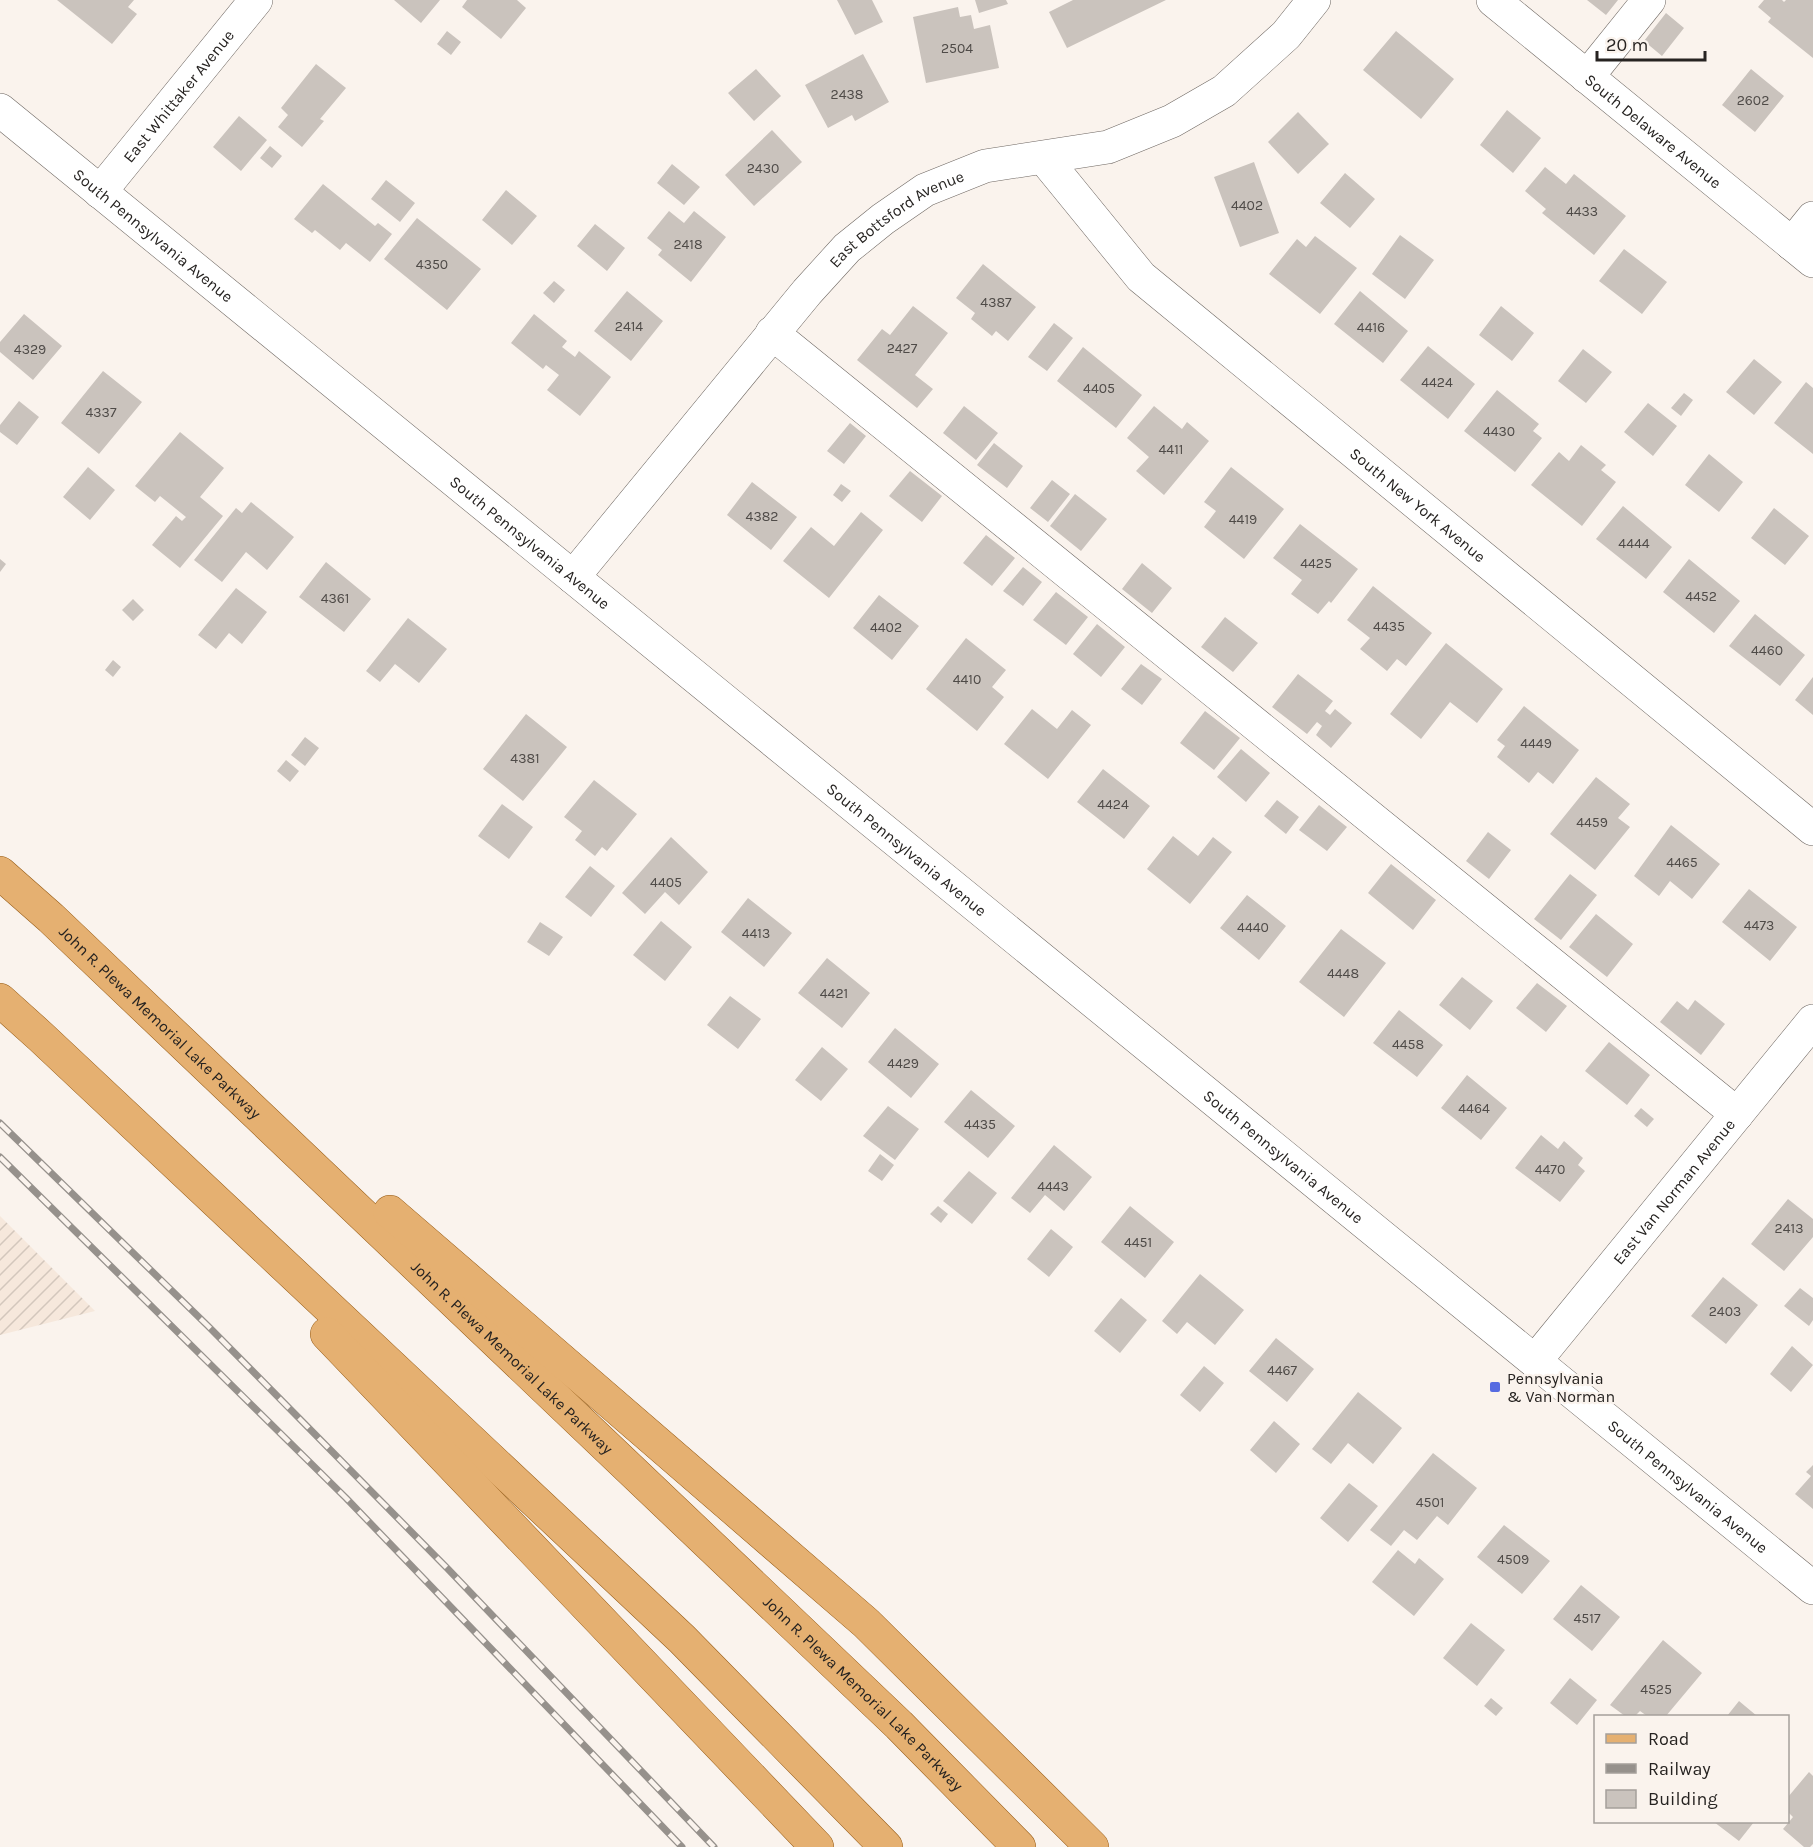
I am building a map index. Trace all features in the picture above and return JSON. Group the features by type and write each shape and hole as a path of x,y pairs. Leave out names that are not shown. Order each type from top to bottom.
{"main road":[{"name":"John R. Plewa Memorial Lake Parkway","path":"0,873 51,918 891,1716 1019,1847"},
{"path":"51,918 866,1623 1092,1847"},
{"path":"0,1000 682,1640 886,1847"},
{"path":"41,1037 818,1847"}],"street":[{"name":"East Whittaker Avenue","path":"100,192 256,0"},
{"name":"East Bottsford Avenue","path":"573,577 772,333 847,248 883,219 925,190 985,166 1108,147 1172,122 1224,91 1286,35 1314,0"},
{"name":"South Delaware Avenue","path":"1493,0 1803,253"},
{"path":"1587,77 1649,0"},
{"name":"South Pennsylvania Avenue","path":"0,110 1813,1588"},
{"name":"South New York Avenue","path":"1044,158 1141,277 1813,830"},
{"path":"1803,253 1813,218"},
{"path":"772,333 1737,1114"},
{"name":"East Van Norman Avenue","path":"1535,1361 1813,1021"}],"shaded area":[{"path":"0,1216 95,1311 0,1335"}],"building":[{"path":"57,0 134,0 128,7 137,14 112,44"},
{"path":"394,0 440,0 421,23"},
{"path":"467,0 517,0 526,8 501,39 462,7"},
{"path":"837,0 872,0 883,22 855,35"},
{"path":"975,0 1006,0 1008,4 979,13"},
{"path":"1073,0 1166,0 1067,48 1049,12"},
{"path":"1587,0 1618,0 1606,15"},
{"path":"1764,0 1784,2 1786,0 1813,0 1813,58 1768,22 1771,18 1758,7"},
{"path":"958,7 960,17 971,15 974,29 990,25 999,68 926,83 913,17"},
{"path":"1666,13 1684,28 1662,56 1644,41"},
{"path":"447,31 461,42 451,55 437,44"},
{"path":"1396,31 1454,79 1421,119 1363,70"},
{"path":"863,54 889,102 855,121 852,115 828,128 805,85"},
{"path":"316,64 346,88 320,119 324,121 302,147 278,127 288,115 281,108"},
{"path":"756,69 781,96 754,121 728,93"},
{"path":"1751,69 1784,96 1755,132 1722,105"},
{"path":"1507,110 1541,138 1513,173 1480,145"},
{"path":"1298,112 1329,144 1298,174 1268,142"},
{"path":"239,116 267,140 241,171 213,147"},
{"path":"772,130 802,162 754,206 725,175"},
{"path":"270,146 282,156 272,168 260,158"},
{"path":"1254,162 1279,233 1240,247 1214,177"},
{"path":"672,164 700,187 684,205 657,183"},
{"path":"1545,167 1566,184 1574,174 1626,216 1594,255 1542,213 1546,209 1525,191"},
{"path":"1345,173 1375,199 1350,228 1320,203"},
{"path":"386,180 415,203 400,222 371,199"},
{"path":"323,184 375,226 378,223 392,234 370,262 346,243 340,250 315,230 312,233 294,219"},
{"path":"506,190 537,216 512,245 482,220"},
{"path":"669,211 684,223 694,211 726,237 691,282 658,255 662,250 647,238"},
{"path":"417,218 481,269 447,310 384,259"},
{"path":"595,224 625,248 607,271 577,246"},
{"path":"1400,235 1434,260 1405,299 1372,274"},
{"path":"1315,236 1357,268 1320,314 1269,274 1297,239 1306,247"},
{"path":"1624,249 1667,282 1642,314 1599,281"},
{"path":"983,264 1036,307 1008,341 996,331 992,336 971,319 975,313 956,298"},
{"path":"554,281 565,290 554,303 543,293"},
{"path":"627,291 663,321 631,361 594,331"},
{"path":"1360,291 1408,331 1383,363 1334,324"},
{"path":"913,306 948,333 915,375 933,389 917,408 857,360 882,329 890,335"},
{"path":"1501,306 1534,333 1512,361 1479,335"},
{"path":"24,314 62,346 33,380 0,352 0,342"},
{"path":"534,314 567,341 562,347 575,357 579,351 611,377 580,416 547,390 559,375 546,365 543,369 511,343"},
{"path":"1054,323 1073,338 1047,371 1028,357"},
{"path":"1428,346 1475,384 1448,419 1400,380"},
{"path":"1083,347 1142,395 1116,428 1057,381"},
{"path":"1583,349 1612,372 1586,403 1558,381"},
{"path":"1754,359 1782,382 1754,415 1726,392"},
{"path":"103,371 142,402 99,454 61,423"},
{"path":"1806,382 1813,388 1813,454 1774,423"},
{"path":"1497,390 1539,424 1533,431 1542,438 1515,472 1464,431"},
{"path":"1684,393 1693,400 1681,416 1671,408"},
{"path":"19,401 39,417 17,445 0,432 0,425"},
{"path":"1648,403 1677,426 1653,456 1624,432"},
{"path":"964,406 998,433 976,460 943,433"},
{"path":"1154,406 1182,429 1187,422 1209,441 1164,495 1136,471 1149,457 1127,438"},
{"path":"850,423 866,436 844,464 827,451"},
{"path":"180,432 224,468 200,497 223,516 180,568 152,545 176,516 182,521 186,517 160,496 155,502 135,486"},
{"path":"994,443 1023,466 1007,488 977,465"},
{"path":"1581,445 1606,465 1601,470 1616,482 1582,526 1531,485 1559,452 1569,461"},
{"path":"1709,454 1743,482 1719,512 1685,485"},
{"path":"88,467 115,490 90,520 63,497"},
{"path":"1231,467 1284,509 1244,559 1204,527 1216,511 1204,502"},
{"path":"910,471 942,496 922,522 889,496"},
{"path":"1052,480 1070,494 1048,522 1030,508"},
{"path":"752,482 797,517 771,550 727,515"},
{"path":"841,484 851,491 842,502 833,495"},
{"path":"1075,494 1107,519 1081,551 1050,526"},
{"path":"251,502 294,537 267,570 246,552 222,582 194,560 236,508 242,513"},
{"path":"1623,506 1672,547 1646,579 1596,539"},
{"path":"1774,508 1809,536 1785,565 1751,538"},
{"path":"861,512 883,530 829,598 783,561 811,527 834,546"},
{"path":"1300,524 1358,569 1331,603 1329,601 1318,614 1291,594 1302,580 1273,558"},
{"path":"986,535 1015,558 992,586 963,563"},
{"path":"0,559 6,564 0,572"},
{"path":"1689,559 1740,601 1714,633 1663,592"},
{"path":"326,562 371,599 344,632 299,597"},
{"path":"1142,563 1172,588 1152,613 1122,589"},
{"path":"1023,567 1042,582 1023,606 1003,591"},
{"path":"1373,586 1432,633 1406,666 1397,659 1387,671 1360,649 1370,638 1347,620"},
{"path":"236,588 267,612 242,644 229,633 216,649 198,635"},
{"path":"1056,592 1088,617 1066,645 1033,620"},
{"path":"879,595 919,626 892,660 853,628"},
{"path":"133,599 144,610 133,621 122,610"},
{"path":"1755,614 1805,655 1780,686 1729,646"},
{"path":"1225,617 1258,643 1233,672 1201,647"},
{"path":"408,618 447,649 419,683 395,664 380,682 366,671"},
{"path":"1097,624 1125,647 1101,677 1073,654"},
{"path":"966,638 1006,670 992,687 1004,697 977,731 926,689"},
{"path":"1446,643 1503,689 1477,723 1450,702 1421,739 1390,714"},
{"path":"113,660 121,667 113,677 105,670"},
{"path":"1141,664 1162,679 1142,705 1121,689"},
{"path":"1298,674 1333,701 1325,711 1330,715 1335,709 1352,723 1331,748 1316,735 1322,726 1317,722 1307,734 1272,707"},
{"path":"1813,677 1813,715 1795,700"},
{"path":"1524,706 1579,750 1553,784 1538,772 1529,783 1497,757 1505,746 1497,740"},
{"path":"1032,709 1057,729 1072,710 1091,725 1048,779 1004,744"},
{"path":"1205,711 1240,738 1214,770 1180,743"},
{"path":"526,714 567,747 523,801 483,769"},
{"path":"305,737 319,748 305,766 291,755"},
{"path":"1241,749 1270,773 1246,802 1217,777"},
{"path":"286,760 299,771 290,782 277,771"},
{"path":"1103,769 1150,806 1124,839 1077,802"},
{"path":"1596,777 1630,804 1618,818 1630,827 1595,870 1550,834"},
{"path":"594,780 637,814 607,851 602,847 595,856 575,840 582,831 564,817"},
{"path":"1277,800 1299,817 1286,834 1264,816"},
{"path":"502,804 533,827 509,859 478,836"},
{"path":"1319,805 1347,827 1327,851 1299,830"},
{"path":"1671,825 1720,864 1692,899 1670,881 1659,896 1634,876"},
{"path":"1488,832 1511,850 1489,879 1466,861"},
{"path":"1173,836 1198,856 1213,837 1232,852 1190,904 1147,869"},
{"path":"671,837 708,872 679,905 665,892 645,914 622,893"},
{"path":"1391,864 1436,900 1413,930 1368,893"},
{"path":"590,866 615,886 591,917 565,897"},
{"path":"1570,874 1597,895 1561,940 1534,919"},
{"path":"1749,889 1797,927 1770,961 1722,922"},
{"path":"1247,895 1286,926 1259,960 1220,928"},
{"path":"748,898 792,933 764,967 721,932"},
{"path":"1596,914 1633,944 1607,977 1569,947"},
{"path":"661,921 692,947 665,981 633,955"},
{"path":"540,922 563,937 549,956 527,942"},
{"path":"1341,929 1386,963 1344,1017 1299,982"},
{"path":"827,958 870,993 842,1028 798,993"},
{"path":"1462,977 1493,1001 1470,1030 1439,1005"},
{"path":"1537,983 1567,1006 1546,1032 1516,1008"},
{"path":"730,996 761,1019 738,1049 707,1025"},
{"path":"1695,1000 1725,1024 1701,1055 1660,1022 1677,1001 1688,1010"},
{"path":"1399,1010 1443,1045 1417,1077 1373,1043"},
{"path":"895,1028 939,1064 911,1098 868,1062"},
{"path":"1609,1042 1650,1075 1627,1105 1585,1071"},
{"path":"822,1047 848,1069 821,1101 795,1080"},
{"path":"1467,1075 1507,1108 1481,1140 1441,1108"},
{"path":"971,1090 1015,1126 988,1158 944,1122"},
{"path":"888,1106 919,1129 895,1160 863,1136"},
{"path":"1641,1108 1654,1119 1647,1127 1634,1116"},
{"path":"1541,1135 1558,1149 1564,1141 1583,1158 1578,1165 1585,1171 1560,1202 1515,1168"},
{"path":"1054,1145 1092,1177 1064,1211 1045,1195 1030,1213 1011,1198"},
{"path":"880,1154 894,1165 882,1181 868,1171"},
{"path":"969,1171 997,1193 972,1224 943,1201"},
{"path":"1788,1199 1813,1219 1813,1237 1784,1271 1751,1244"},
{"path":"938,1206 948,1214 941,1223 930,1214"},
{"path":"1130,1206 1174,1242 1145,1278 1101,1242"},
{"path":"1051,1229 1073,1247 1049,1277 1027,1259"},
{"path":"1200,1274 1244,1310 1215,1345 1187,1322 1177,1334 1162,1321"},
{"path":"1723,1277 1758,1305 1726,1344 1691,1316"},
{"path":"1800,1288 1813,1298 1813,1320 1809,1326 1784,1306"},
{"path":"1121,1298 1147,1320 1120,1353 1094,1331"},
{"path":"1276,1338 1314,1369 1287,1402 1249,1371"},
{"path":"1792,1346 1813,1365 1791,1392 1770,1374"},
{"path":"1204,1366 1224,1383 1200,1412 1180,1395"},
{"path":"1358,1392 1402,1428 1373,1464 1348,1443 1331,1464 1312,1449"},
{"path":"1274,1421 1300,1444 1276,1473 1250,1450"},
{"path":"1433,1453 1477,1488 1448,1525 1437,1516 1417,1540 1404,1530 1391,1546 1370,1530"},
{"path":"1813,1465 1813,1509 1795,1494 1811,1476 1806,1472"},
{"path":"1349,1483 1378,1506 1348,1542 1320,1518"},
{"path":"1504,1525 1550,1561 1522,1594 1477,1557"},
{"path":"1398,1550 1415,1564 1419,1558 1444,1579 1414,1616 1372,1582"},
{"path":"1581,1585 1620,1617 1592,1651 1553,1619"},
{"path":"1471,1623 1505,1650 1477,1686 1443,1658"},
{"path":"1663,1640 1702,1673 1667,1715 1646,1715 1640,1711 1636,1715 1624,1715 1610,1705"},
{"path":"1570,1678 1597,1700 1577,1725 1550,1703"},
{"path":"1491,1698 1503,1708 1496,1716 1484,1706"},
{"path":"1739,1701 1756,1715 1728,1715"},
{"path":"1809,1772 1813,1776 1813,1844 1810,1847 1804,1847 1783,1829 1793,1817 1789,1813 1789,1796"},
{"path":"1715,1823 1753,1823 1739,1841"}],"railway":[{"path":"0,1123 208,1326 447,1568 714,1847"},
{"path":"0,1157 346,1498 682,1847"}],"place":[{"name":"Pennsylvania & Van Norman","path":"1495,1387"}]}
